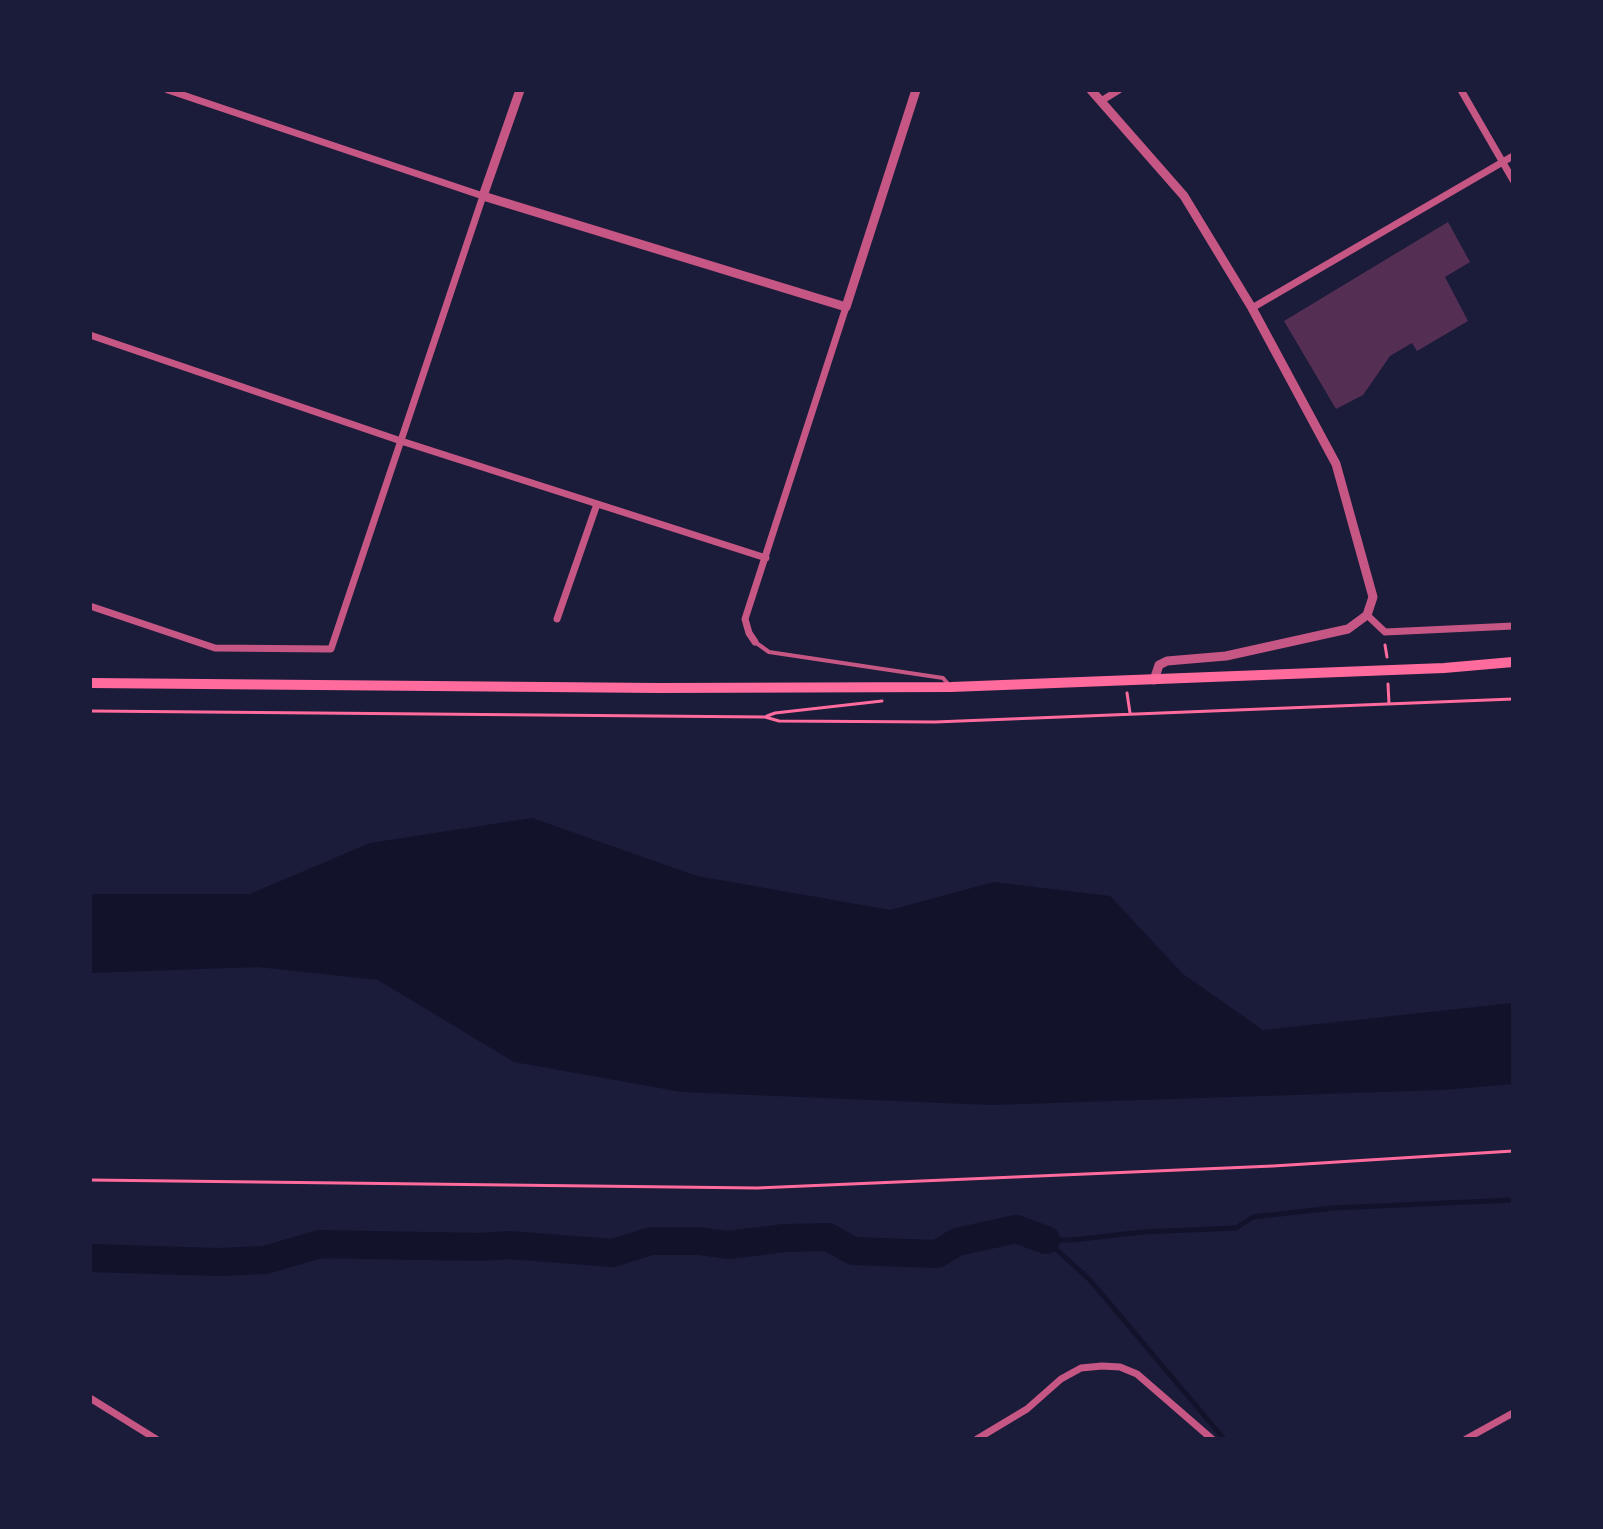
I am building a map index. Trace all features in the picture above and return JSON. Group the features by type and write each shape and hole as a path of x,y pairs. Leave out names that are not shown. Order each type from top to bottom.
{"main road":[{"path":"90,683 643,688 951,687 1444,668 1513,662"}],"street":[{"path":"168,90 483,196 846,307"},
{"path":"90,606 215,648 331,649 520,90"},
{"path":"755,642 745,619 916,90"},
{"path":"1091,90 1184,196 1252,308 1336,464 1373,597 1367,615 1348,629 1226,656 1167,661 1159,665 1154,680"},
{"path":"1101,101 1119,90"},
{"path":"1461,90 1513,180"},
{"path":"1252,308 1513,156"},
{"path":"90,335 401,441 766,558"},
{"path":"557,619 597,504"},
{"path":"1367,615 1385,632 1513,626"},
{"path":"977,1439 1027,1409 1061,1379 1081,1368 1102,1366 1120,1367 1137,1374 1212,1439"},
{"path":"90,1398 156,1439"},
{"path":"1466,1439 1513,1413"}],"lane":[{"path":"755,642 769,652 943,678 951,687"}],"path":[{"path":"1385,645 1387,659"},
{"path":"1388,684 1389,704"},
{"path":"1127,691 1130,713"},
{"path":"90,711 765,717 779,721 935,722 1513,699"},
{"path":"765,717 775,713 893,700"},
{"path":"90,1180 757,1188 1273,1166 1513,1151"}],"shaded area":[{"path":"532,818 697,876 890,910 994,882 1110,896 1183,974 1263,1030 1513,1003 1513,1084 1443,1090 992,1105 682,1092 514,1062 378,980 258,967 90,973 90,894 250,894 370,843"}],"building":[{"path":"1448,222 1470,262 1445,277 1468,321 1417,351 1412,343 1390,356 1363,395 1336,409 1284,321"}],"waterway":[{"path":"1046,1240 1236,1228 1253,1217 1333,1208 1513,1200"},
{"path":"90,1258 218,1262 265,1260 320,1244 509,1245 613,1253 651,1241 699,1241 728,1245 785,1238 828,1237 853,1251 937,1254 957,1242 1016,1229 1046,1240"},
{"path":"1047,1241 1090,1280 1224,1439"}]}
